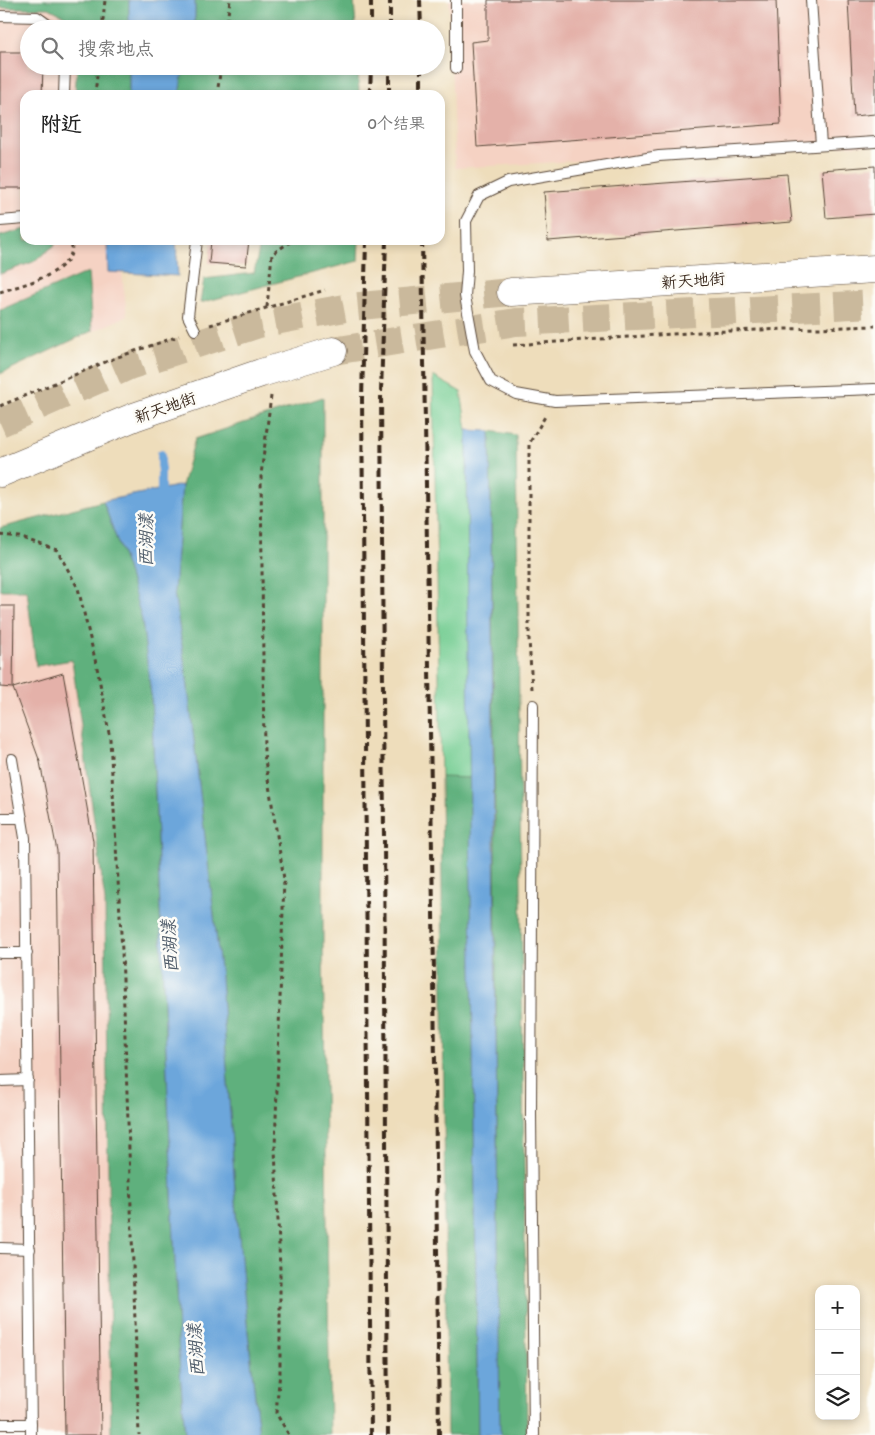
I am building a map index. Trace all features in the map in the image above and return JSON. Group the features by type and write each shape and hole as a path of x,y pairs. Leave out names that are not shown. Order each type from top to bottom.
{"main road":[{"name":"新天地街","path":"511,292 875,269"},
{"name":"新天地街","path":"0,473 134,417 261,373 333,351"}],"lane":[{"path":"456,0 456,68"},
{"path":"811,0 821,145"},
{"path":"0,16 37,17 41,20"},
{"path":"64,75 64,90"},
{"path":"875,142 660,156 508,182 479,196 466,221 467,271 464,296 476,351 491,381 516,394 555,401 875,389"},
{"path":"0,221 20,219"},
{"path":"196,245 188,316 196,330"},
{"path":"533,705 531,1114 534,1435"},
{"path":"0,1424 31,1430 25,838 12,759"},
{"path":"0,818 22,818"},
{"path":"0,954 27,953"},
{"path":"0,1080 28,1080"},
{"path":"0,1248 30,1249"}],"path":[{"path":"103,20 105,0"},
{"path":"227,20 230,0"},
{"path":"96,90 97,75"},
{"path":"218,90 220,75"},
{"path":"0,292 45,276 59,268 70,255 71,245"},
{"path":"267,307 272,254 286,245"},
{"path":"0,406 115,358 267,307 325,290"},
{"path":"513,345 701,332 875,326"},
{"path":"272,393 262,475 264,754 284,879 274,1148 280,1270 280,1372 276,1413 289,1435"},
{"path":"533,705 529,639 529,444 555,401"},
{"path":"0,535 19,537 57,550 78,588 98,672 110,739 122,951 139,1435"}],"shaded area":[{"path":"0,0 153,0 151,20 20,20 20,75 144,75 143,90 20,90 20,245 123,245 121,263 127,316 0,374"},
{"path":"449,0 875,0 875,144 455,168"},
{"path":"0,559 39,559 72,660 105,901 111,1435 0,1435"}],"green space":[{"path":"0,0 129,0 129,20 68,20 49,8 0,8"},
{"path":"195,0 354,0 355,20 194,20"},
{"path":"76,75 129,75 129,90 75,90"},
{"path":"182,75 358,75 359,90 180,90"},
{"path":"20,230 20,245 55,245 33,262 0,274 0,236"},
{"path":"260,245 359,245 358,261 200,303 204,279 254,273"},
{"path":"88,272 92,331 0,374 0,310"},
{"path":"433,376 461,392 467,430 470,778 441,778"},
{"path":"323,397 323,942 330,1435 259,1435 235,1190 221,977 187,679 174,592 182,486 195,439"},
{"path":"490,431 516,435 527,1435 499,1435"},
{"path":"103,501 127,568 142,618 151,695 179,1358 185,1435 111,1435 105,901 72,660 36,666 27,590 0,590 0,528"},
{"path":"441,777 470,778 478,1435 447,1435"}],"water":[{"path":"129,0 195,0 194,20 129,20"},
{"path":"129,75 182,75 180,90 129,90"},
{"path":"107,245 176,245 178,276 108,272"},
{"path":"467,430 490,431 500,1435 478,1435 468,662"},
{"path":"182,485 174,592 187,679 221,977 235,1190 259,1435 185,1435 179,1358 151,695 142,620 127,568 103,501"}],"building":[{"path":"488,0 776,0 781,124 477,147 471,42 488,40"},
{"path":"848,0 875,0 875,114 854,116"},
{"path":"0,52 20,52 20,75 43,75 42,90 20,90 20,188 0,188"},
{"path":"875,166 875,214 826,218 822,170"},
{"path":"787,174 792,222 548,241 544,192"},
{"path":"211,245 248,245 246,266 209,263"},
{"path":"0,606 14,606 13,688 0,687"},
{"path":"63,673 93,841 101,1435 65,1435 57,851 40,762 13,688"}],"waterway":[{"name":"西湖漾","path":"161,454 161,497"}],"tunnel":[{"path":"0,423 129,366 259,324 350,307 511,292"},
{"path":"333,351 516,322 875,304"}],"railway":[{"path":"371,0 371,20"},
{"path":"390,0 390,20"},
{"path":"420,0 421,20"},
{"path":"370,90 371,75"},
{"path":"389,75 389,90"},
{"path":"421,75 421,90"},
{"path":"366,245 362,399 371,1435"},
{"path":"386,245 381,392 388,1435"},
{"path":"422,245 434,974 439,1435"}]}
